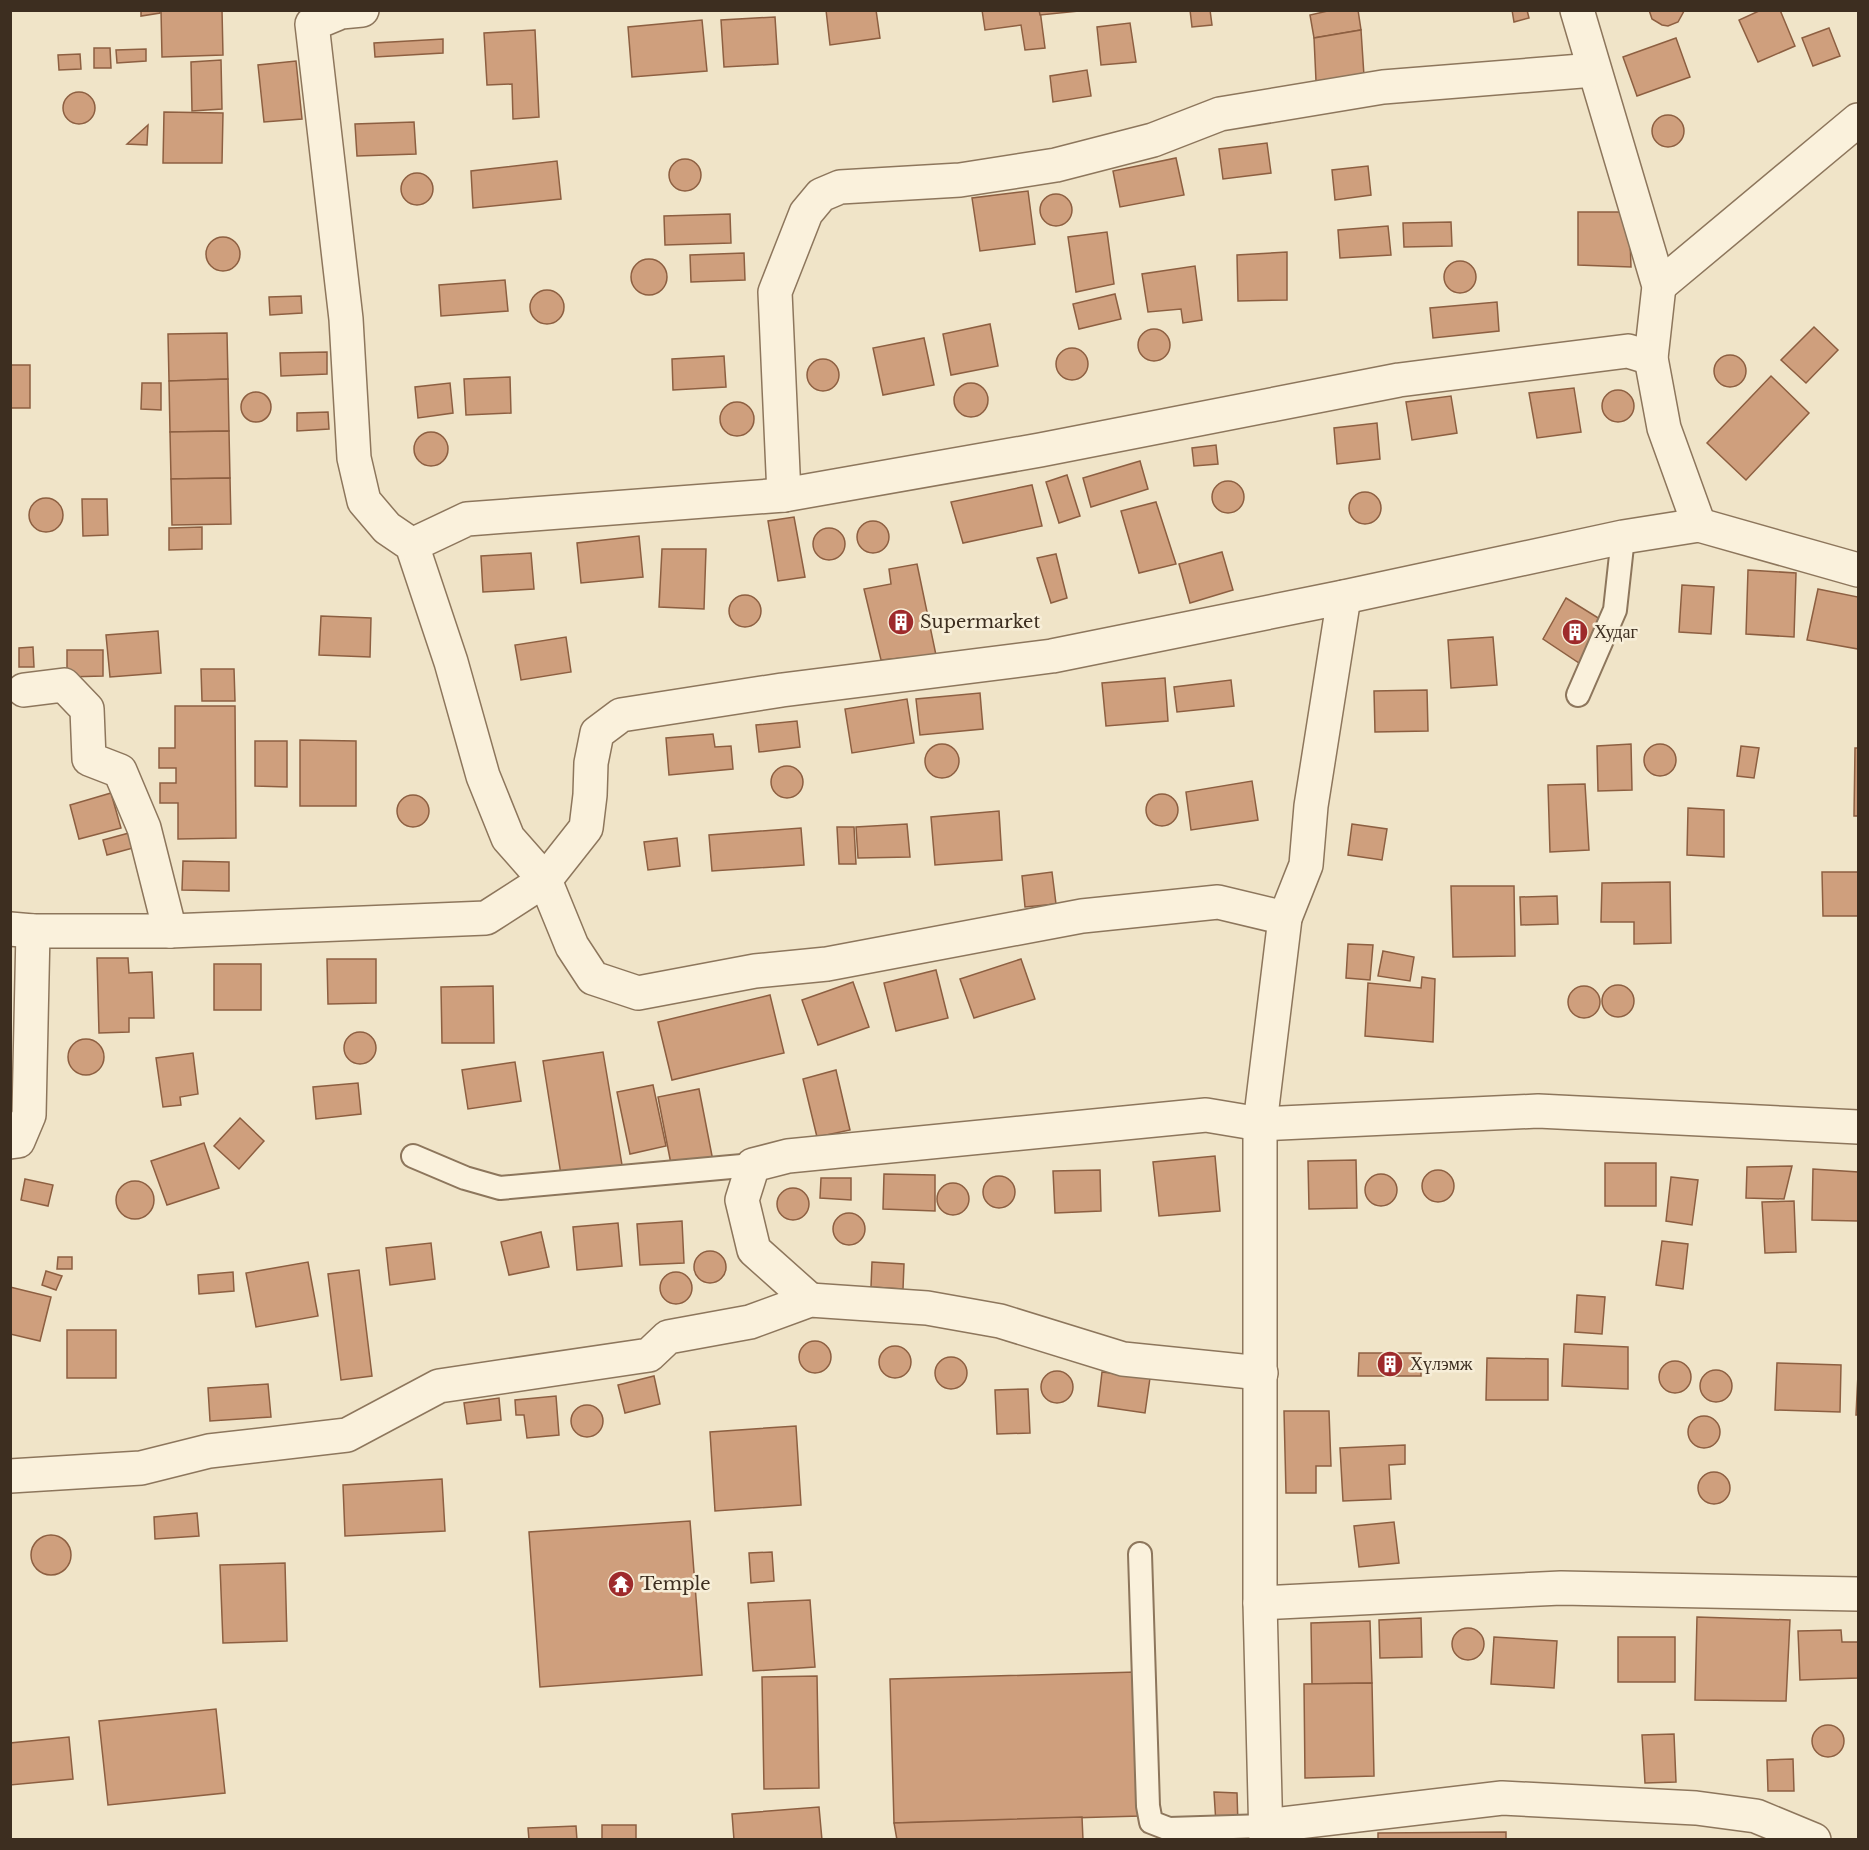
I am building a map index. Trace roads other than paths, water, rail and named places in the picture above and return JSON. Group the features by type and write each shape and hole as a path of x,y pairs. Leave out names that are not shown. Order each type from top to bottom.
{"street":[{"path":"362,10 341,12 312,24 346,319 354,458 364,501 387,528 412,545 451,662 483,776 508,838 545,880 572,946 593,978 638,993 755,971 827,964 1082,916 1218,902 1285,918"},
{"path":"1577,10 1659,286 1651,358 1664,428 1699,525"},
{"path":"784,495 776,292 806,213 821,195 840,187 960,180 1056,165 1153,140 1220,114 1383,87 1594,70"},
{"path":"1659,286 1858,120"},
{"path":"412,545 467,519 784,495 1040,450 1399,380 1628,351 1651,358"},
{"path":"10,1142 18,1141 29,1115 22,930 170,931 486,918 545,880 586,828 591,763 597,733 621,715 773,691 1052,656 1344,597 1623,537 1699,525 1858,570"},
{"path":"1344,597 1311,806 1306,865 1285,918 1260,1124 1260,1603 1265,1833 1502,1798 1696,1808 1756,1816 1814,1839"},
{"path":"24,690 64,685 87,709 89,759 120,771 144,828 170,931"},
{"path":"810,1300 754,1250 742,1200 753,1165 788,1156 1206,1115 1260,1124 1538,1111 1858,1127"},
{"path":"10,1476 141,1468 209,1451 347,1435 439,1386 649,1355 668,1338 750,1322 810,1300 927,1308 1000,1321 1123,1359 1261,1373"},
{"path":"1260,1603 1561,1588 1858,1594"}],"lane":[{"path":"1578,695 1615,610 1623,537"},
{"path":"413,1156 465,1178 500,1188 753,1165"},
{"path":"1140,1554 1148,1806 1151,1822 1169,1829 1265,1833"}],"place":[{"name":"Supermarket","path":"901,622"},
{"name":"Худаг","path":"1575,632"},
{"name":"Хүлэмж","path":"1390,1364"},
{"name":"Temple","path":"621,1584"}]}
